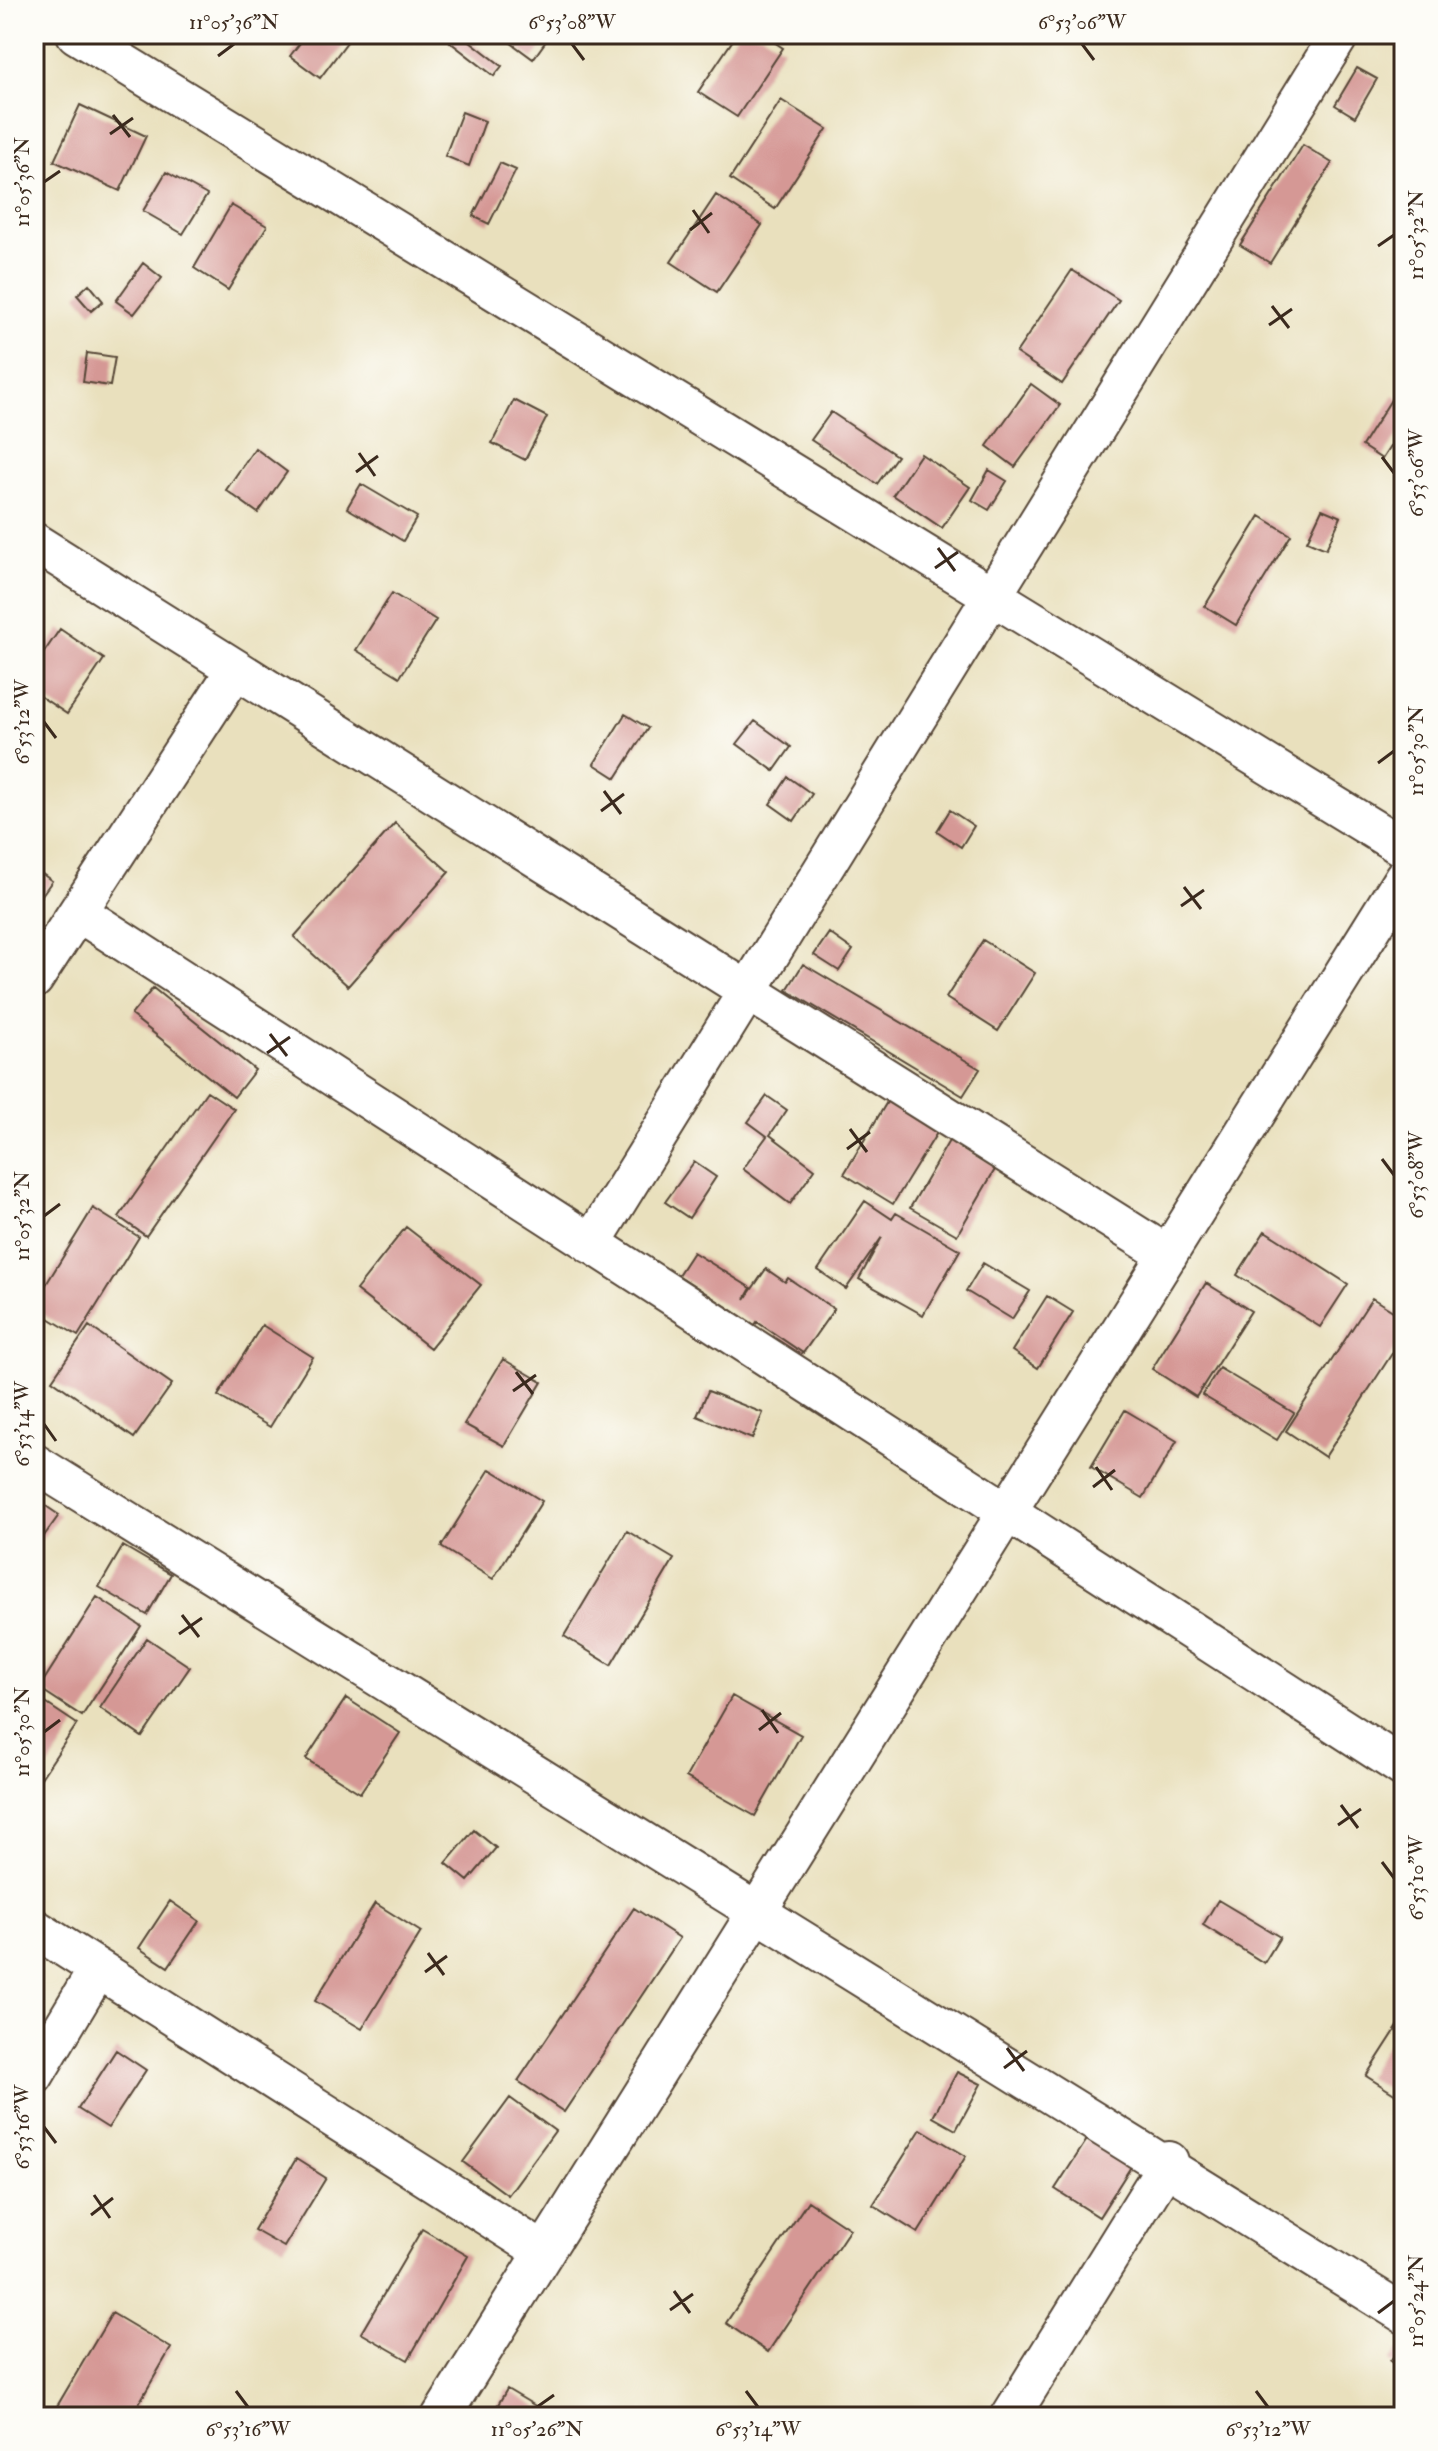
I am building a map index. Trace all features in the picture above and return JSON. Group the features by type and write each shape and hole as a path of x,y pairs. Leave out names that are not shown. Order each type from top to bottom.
{"street":[{"path":"76,34 1404,848"},
{"path":"591,1244 1340,34"},
{"path":"34,542 1168,1255"},
{"path":"34,979 236,669"},
{"path":"441,2417 1404,877"},
{"path":"78,912 1404,1768"},
{"path":"34,1463 1167,2163 1404,2314"},
{"path":"34,1928 544,2252"},
{"path":"34,2076 98,1969"},
{"path":"1010,2417 1167,2163"}],"building":[{"path":"307,34 353,34 320,78 290,56"},
{"path":"457,34 502,66 494,76 450,42"},
{"path":"499,34 551,34 533,59"},
{"path":"737,34 762,34 783,48 737,117 698,92"},
{"path":"1357,68 1377,79 1355,117 1335,105"},
{"path":"781,100 827,129 775,209 730,179"},
{"path":"80,105 146,136 120,191 54,161"},
{"path":"462,112 485,121 469,166 445,156"},
{"path":"1303,145 1332,163 1270,263 1240,245"},
{"path":"500,163 516,170 489,224 473,216"},
{"path":"166,172 207,195 183,234 143,211"},
{"path":"716,195 762,225 717,292 671,262"},
{"path":"231,205 267,226 228,290 194,268"},
{"path":"143,263 162,278 134,314 116,301"},
{"path":"1072,270 1119,300 1062,384 1016,353"},
{"path":"89,284 103,301 91,311 77,295"},
{"path":"87,353 115,357 110,386 83,382"},
{"path":"1031,384 1060,405 1015,467 987,446"},
{"path":"1394,395 1404,402 1404,425 1382,459 1362,446"},
{"path":"514,400 547,417 525,460 492,443"},
{"path":"831,412 897,456 877,484 811,440"},
{"path":"255,448 287,472 258,513 226,490"},
{"path":"921,454 970,487 942,528 893,495"},
{"path":"989,470 1007,481 989,510 972,500"},
{"path":"361,484 417,517 403,541 347,508"},
{"path":"1322,509 1341,517 1326,549 1307,541"},
{"path":"1260,516 1291,535 1236,625 1205,606"},
{"path":"392,593 436,620 400,677 356,650"},
{"path":"60,629 104,659 67,714 34,692 34,667"},
{"path":"625,714 648,728 616,778 594,764"},
{"path":"755,721 791,747 774,771 737,744"},
{"path":"788,777 812,794 794,821 770,804"},
{"path":"950,810 974,826 961,847 937,831"},
{"path":"395,823 449,872 348,986 294,937"},
{"path":"34,868 52,881 34,906"},
{"path":"829,933 853,950 839,971 814,955"},
{"path":"983,940 1035,973 998,1031 946,998"},
{"path":"803,964 980,1069 963,1096 787,990"},
{"path":"153,988 255,1070 234,1097 131,1015"},
{"path":"207,1091 234,1109 146,1236 119,1217"},
{"path":"893,1092 943,1123 893,1204 844,1174"},
{"path":"767,1096 787,1110 770,1135 815,1169 790,1204 743,1169 767,1136 748,1122"},
{"path":"950,1139 997,1166 957,1235 910,1208"},
{"path":"694,1162 716,1177 689,1218 665,1202"},
{"path":"865,1201 892,1219 896,1213 960,1250 923,1315 859,1279 882,1237 846,1289 818,1270"},
{"path":"93,1208 139,1237 78,1336 34,1309 34,1304"},
{"path":"406,1227 481,1285 430,1348 356,1290"},
{"path":"1265,1231 1348,1284 1320,1327 1237,1275"},
{"path":"693,1252 751,1288 745,1299 766,1269 785,1282 788,1278 834,1309 803,1353 678,1275"},
{"path":"983,1263 1030,1291 1012,1319 966,1291"},
{"path":"1206,1283 1251,1311 1196,1397 1152,1369"},
{"path":"1047,1296 1073,1312 1038,1368 1012,1351"},
{"path":"1372,1298 1404,1318 1404,1335 1325,1457 1286,1431"},
{"path":"262,1325 313,1357 270,1427 218,1396"},
{"path":"89,1326 172,1384 134,1438 52,1380"},
{"path":"503,1359 542,1382 504,1446 464,1424"},
{"path":"1219,1368 1294,1413 1277,1440 1202,1395"},
{"path":"708,1391 763,1413 752,1439 697,1416"},
{"path":"1125,1410 1177,1441 1143,1498 1091,1467"},
{"path":"490,1469 542,1501 493,1579 441,1547"},
{"path":"34,1498 59,1515 34,1550"},
{"path":"627,1531 674,1559 611,1665 564,1636"},
{"path":"123,1546 171,1574 147,1615 99,1587"},
{"path":"97,1597 141,1626 82,1716 39,1688"},
{"path":"147,1638 190,1667 142,1737 100,1708"},
{"path":"732,1696 801,1735 755,1816 686,1777"},
{"path":"346,1698 400,1733 360,1793 306,1759"},
{"path":"41,1700 77,1724 39,1781 34,1778 34,1710"},
{"path":"474,1830 496,1848 468,1881 446,1863"},
{"path":"1218,1900 1280,1937 1264,1963 1203,1925"},
{"path":"170,1901 199,1921 168,1967 139,1948"},
{"path":"375,1903 421,1932 362,2029 315,2001"},
{"path":"634,1908 680,1938 564,2112 518,2081"},
{"path":"1404,2017 1404,2100 1366,2076"},
{"path":"116,2050 146,2070 108,2128 78,2109"},
{"path":"957,2072 981,2084 956,2130 933,2117"},
{"path":"510,2098 555,2131 508,2195 463,2162"},
{"path":"921,2129 966,2156 918,2233 873,2205"},
{"path":"1088,2138 1132,2165 1099,2217 1055,2189"},
{"path":"296,2159 326,2178 284,2247 254,2230"},
{"path":"808,2201 850,2229 768,2352 726,2323"},
{"path":"422,2229 468,2256 408,2360 361,2333"},
{"path":"112,2313 171,2348 131,2417 72,2417 56,2408"},
{"path":"1404,2343 1404,2371 1390,2361"},
{"path":"507,2389 549,2414 547,2417 491,2417"},
{"path":"34,2403 54,2417 34,2417"}]}
